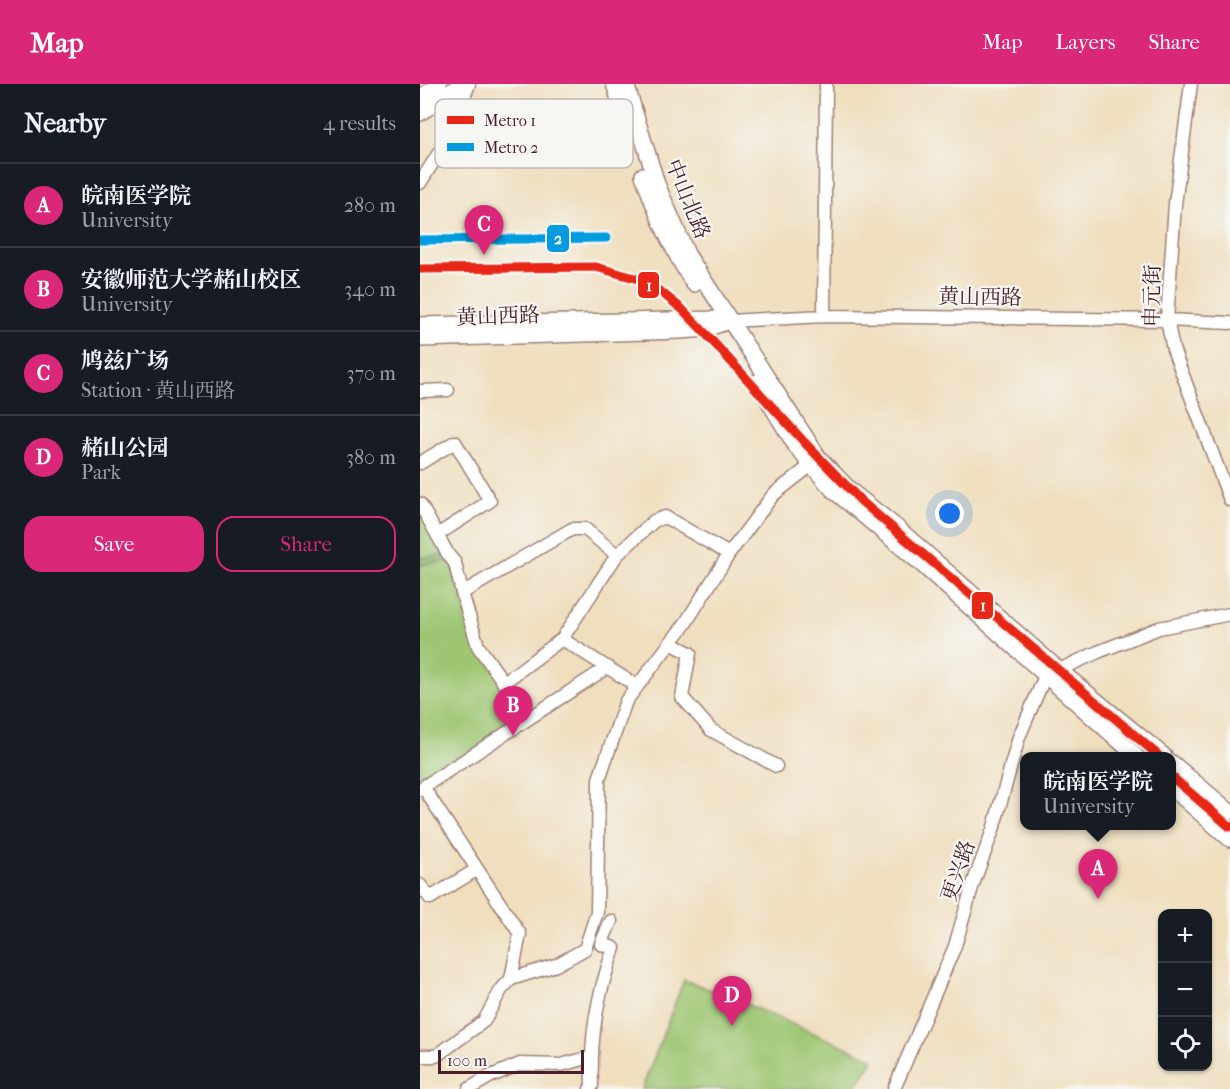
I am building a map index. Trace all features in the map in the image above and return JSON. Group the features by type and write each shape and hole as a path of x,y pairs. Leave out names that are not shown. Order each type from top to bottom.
{"main road":[{"path":"420,98 439,84"},
{"path":"440,99 462,84"},
{"name":"中山北路","path":"614,84 619,99"},
{"name":"中山北路","path":"626,84 631,99"},
{"path":"420,113 435,103"},
{"name":"中山北路","path":"633,107 657,184 687,254 755,378 810,466 833,490 1052,670 1132,752"},
{"name":"中山北路","path":"633,142 657,216 682,266 722,321"},
{"path":"722,321 819,458 852,492 896,526 1052,670 1159,752"},
{"name":"黄山西路","path":"420,324 722,321"},
{"name":"黄山西路","path":"420,339 680,331 706,329 722,321"},
{"path":"1176,766 1230,812"},
{"path":"1176,792 1230,839"}],"street":[{"path":"463,99 469,84"},
{"path":"824,316 826,84"},
{"name":"申元街","path":"1191,84 1175,204 1167,320 1173,349 1230,500"},
{"path":"420,183 435,159"},
{"name":"黄山西路","path":"722,321 824,316 1167,320 1230,323"},
{"path":"420,391 448,390"},
{"path":"420,463 455,442 490,501 437,535"},
{"path":"420,1056 436,1056 484,1021 501,990 511,979 556,965 585,949 597,912 599,779 626,701 685,624 729,554 773,495 810,466"},
{"path":"420,504 455,563 478,646 529,718"},
{"path":"503,683 562,639 617,555 654,521 665,517 729,554"},
{"path":"462,593 572,529 585,529 617,555"},
{"path":"1052,670 1159,628 1230,614"},
{"path":"562,639 637,686"},
{"path":"670,643 690,653 682,697 711,730 776,766"},
{"path":"511,979 519,934 422,788 608,668"},
{"name":"更兴路","path":"894,1089 955,946 973,884 993,830 1019,737 1052,670"},
{"path":"421,890 430,898 476,870"},
{"path":"590,1089 592,1086 593,1024 602,982 614,948 601,944 614,922 595,918"},
{"path":"469,1089 489,1077 520,1064 561,1065 591,1057"}],"green space":[{"path":"420,506 449,556 478,646 529,718 420,789"},
{"path":"445,555 445,561 420,565 420,558"},
{"path":"684,980 720,993 874,1059 854,1089 642,1089"}],"metro line":[{"name":"2","path":"420,240 606,238"},
{"name":"1","path":"420,269 596,267 638,279 661,292 682,309 706,334 861,501 1154,752"},
{"name":"1","path":"1176,780 1230,827"}],"place":[{"name":"鸠兹广场","path":"484,255"},
{"name":"安徽师范大学赭山校区","path":"513,736"},
{"name":"皖南医学院","path":"1098,899"},
{"name":"赭山公园","path":"732,1026"}]}
